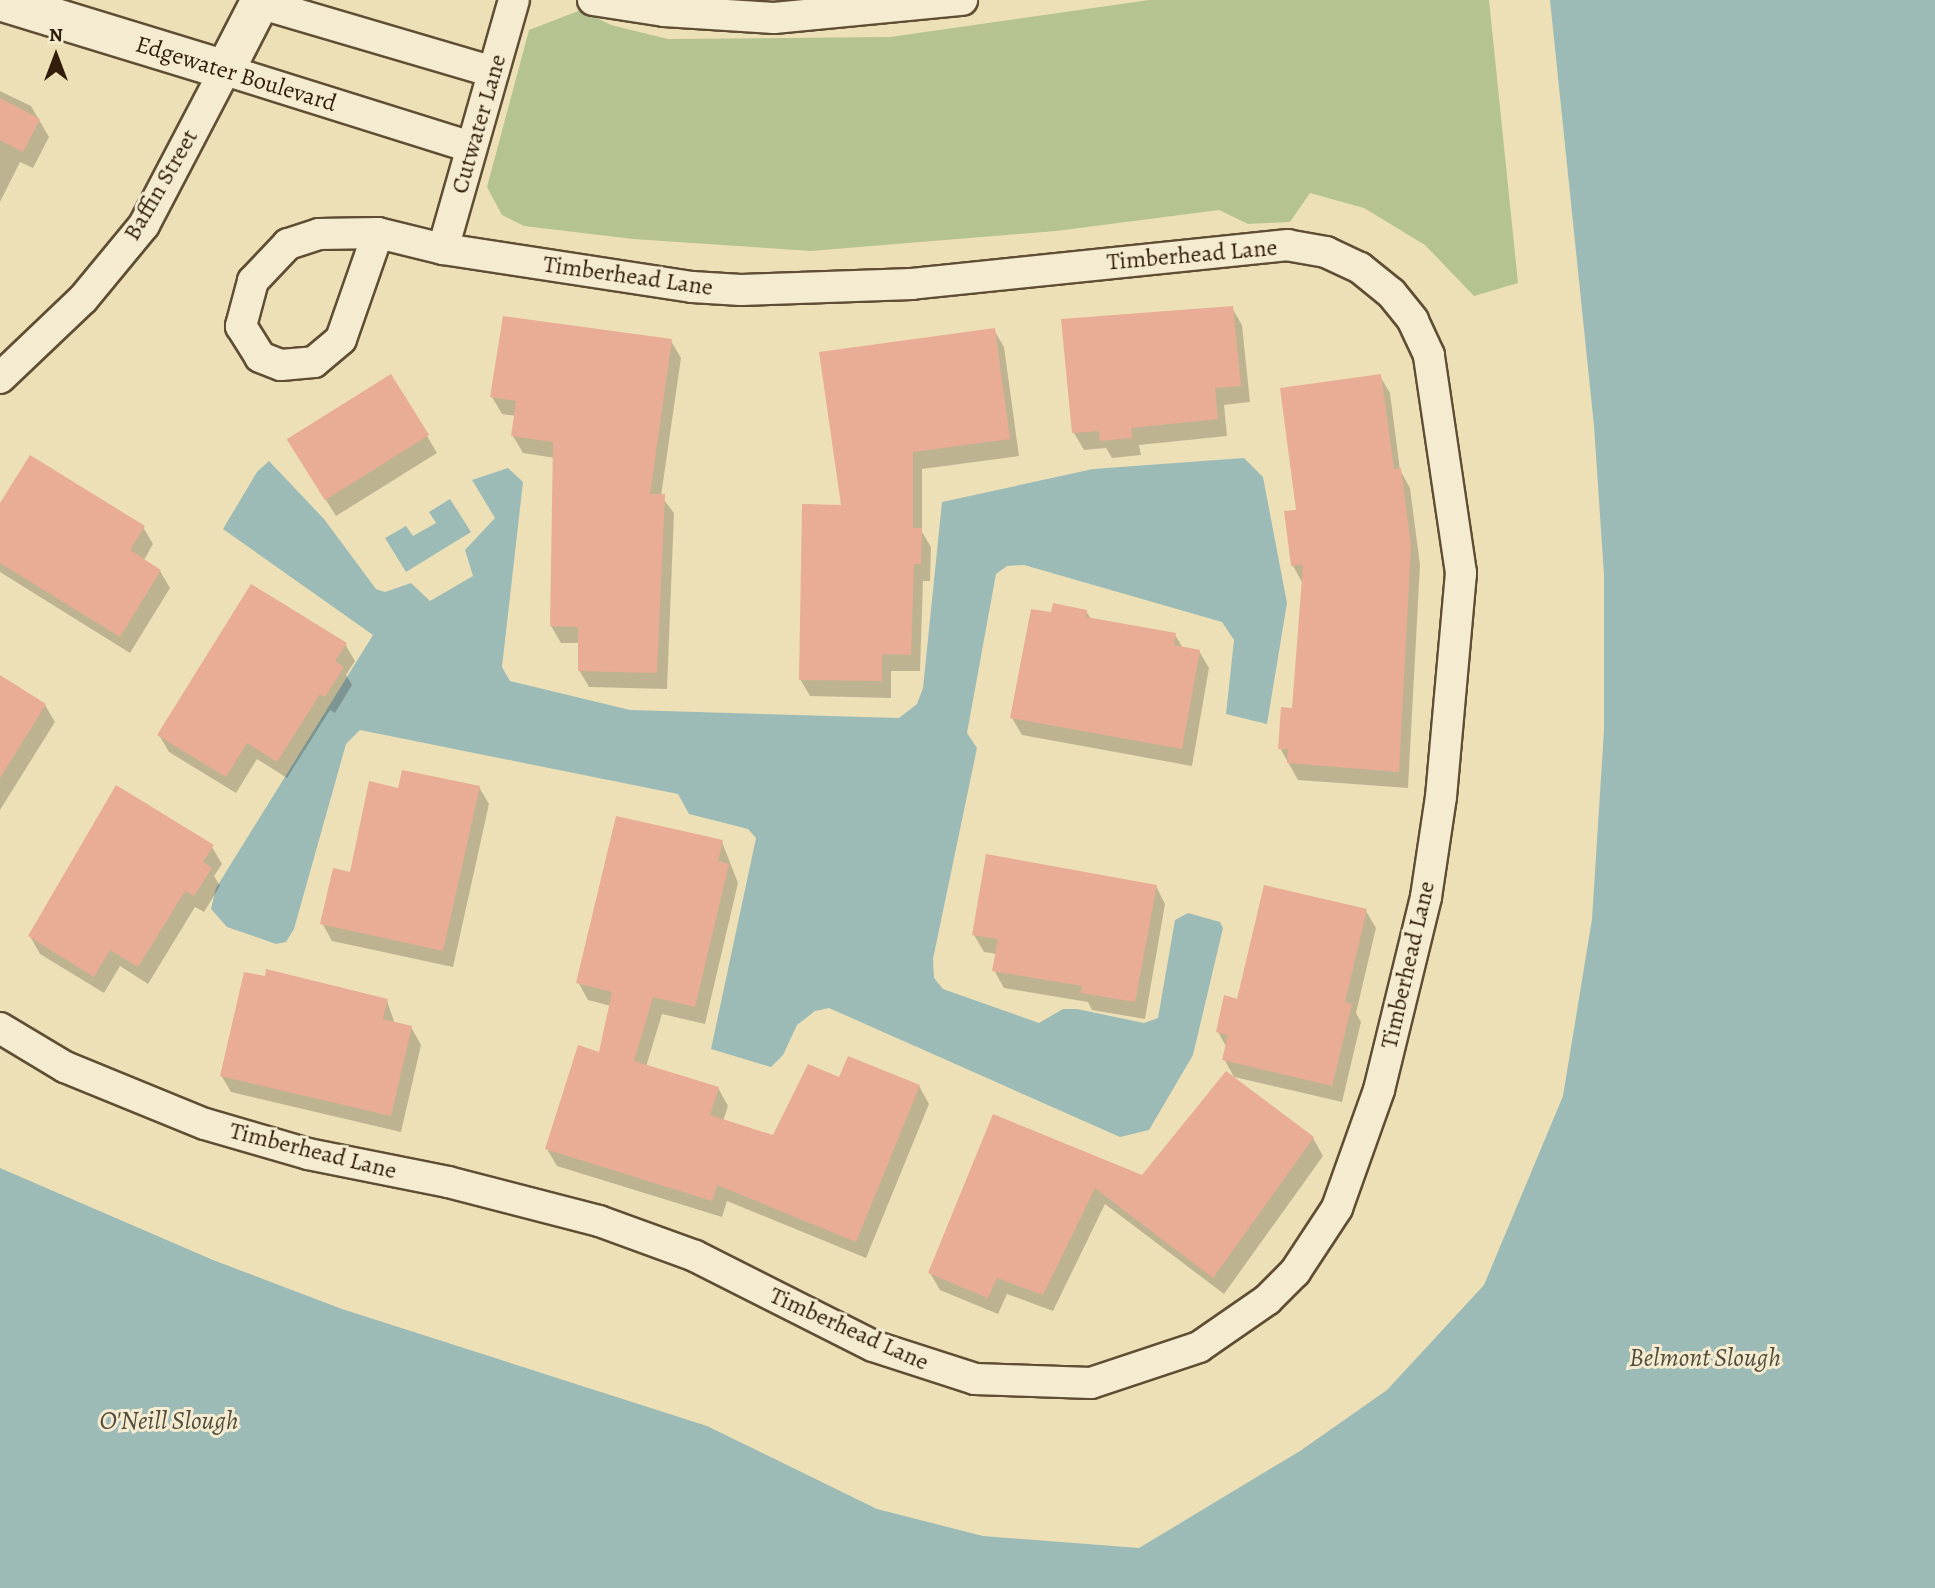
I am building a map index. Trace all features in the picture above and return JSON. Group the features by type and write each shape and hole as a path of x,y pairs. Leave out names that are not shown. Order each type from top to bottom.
{"street":[{"name":"Cutwater Lane","path":"443,249 514,0"},
{"path":"593,0 664,11 774,18 962,0"},
{"name":"Edgewater Boulevard","path":"0,1 471,147"},
{"path":"256,1 494,72"},
{"name":"Baffin Street","path":"0,378 83,299 144,225 225,70 256,1"},
{"name":"Timberhead Lane","path":"0,1028 65,1067 205,1124 308,1154 449,1182 599,1221 695,1256 873,1346 975,1379 1091,1382 1199,1347 1277,1291 1295,1272 1337,1208 1379,1090 1426,897 1441,797 1461,573 1429,355 1413,320 1391,293 1360,268 1326,252 1288,245 912,284 754,290 692,287 443,249 378,233 319,234 288,244 253,281 241,326 260,357 281,365 314,362 341,340 378,233"}],"green space":[{"path":"1149,0 1489,0 1518,283 1474,296 1425,245 1364,208 1310,193 1290,222 1248,224 1219,210 1056,231 811,251 633,239 524,226 502,215 487,187 529,30 581,10 611,25 668,39 890,37"}],"water":[{"name":"Belmont Slough","path":"1550,0 1935,0 1935,1588 0,1588 0,1168 213,1260 342,1309 707,1426 877,1509 983,1536 1139,1548 1300,1451 1387,1390 1484,1285 1563,1096 1592,919 1604,730 1604,575 1594,426"},
{"path":"1244,458 1263,477 1287,603 1267,724 1226,714 1234,640 1222,622 1024,565 1007,566 996,574 967,733 977,748 933,959 934,978 943,989 1039,1023 1063,1009 1077,1009 1144,1023 1158,1018 1175,920 1188,913 1220,922 1223,928 1193,1055 1149,1130 1120,1137 829,1008 815,1011 797,1025 783,1055 771,1067 711,1049 756,838 748,829 689,814 678,794 360,730 346,744 294,929 286,942 276,944 227,927 211,909 216,888 373,635 223,529 257,472 269,461 324,519 376,589 385,592 411,583 430,601 473,576 465,550 495,518 472,480 508,468 523,482 502,667 510,681 630,710 899,718 917,704 923,688 942,502 1093,469"},
{"path":"450,499 471,532 406,572 385,538 406,526 413,536 436,523 429,512"}],"building":[{"path":"0,98 40,119 23,152 0,140"},
{"path":"1233,306 1241,386 1215,388 1218,419 1131,428 1132,438 1100,441 1099,431 1072,433 1061,319"},
{"path":"503,316 672,339 650,494 665,494 657,673 578,671 578,627 550,626 553,442 511,436 516,401 490,397"},
{"path":"995,328 1010,439 913,452 913,528 922,528 921,564 914,564 911,655 882,654 882,681 799,680 802,504 841,505 819,352"},
{"path":"391,374 429,435 325,500 287,439"},
{"path":"1381,374 1394,469 1401,468 1411,546 1399,772 1287,763 1288,749 1278,749 1281,707 1292,708 1303,565 1291,566 1284,511 1296,510 1280,388"},
{"path":"30,455 145,526 130,550 161,570 120,637 0,563 0,503"},
{"path":"251,584 347,643 335,661 344,667 325,697 320,694 277,762 247,743 226,777 157,735"},
{"path":"1053,603 1087,610 1086,617 1176,633 1174,645 1200,650 1182,749 1010,718 1031,609 1051,612"},
{"path":"0,675 46,704 0,778"},
{"path":"402,770 480,786 443,951 320,924 333,868 350,872 369,781 398,788"},
{"path":"116,785 214,845 203,862 212,868 194,896 185,891 138,967 110,950 94,977 28,936"},
{"path":"616,816 723,840 718,861 729,864 695,1007 653,997 634,1061 719,1087 710,1115 773,1135 808,1064 839,1077 848,1056 920,1085 856,1242 717,1185 712,1201 545,1149 578,1045 599,1052 612,992 576,983"},
{"path":"986,854 1157,885 1135,1002 1081,993 1082,986 992,971 998,939 972,935"},
{"path":"1264,885 1367,909 1345,1002 1352,1004 1332,1086 1222,1060 1228,1035 1216,1032 1224,995 1237,999"},
{"path":"266,969 388,999 383,1019 412,1026 391,1116 220,1076 244,972 265,976"},
{"path":"1226,1071 1314,1137 1213,1278 1095,1188 1043,1295 997,1278 988,1298 928,1273 993,1114 1142,1175"}],"water label":[{"name":"O'Neill Slough","path":"169,1421"}]}
